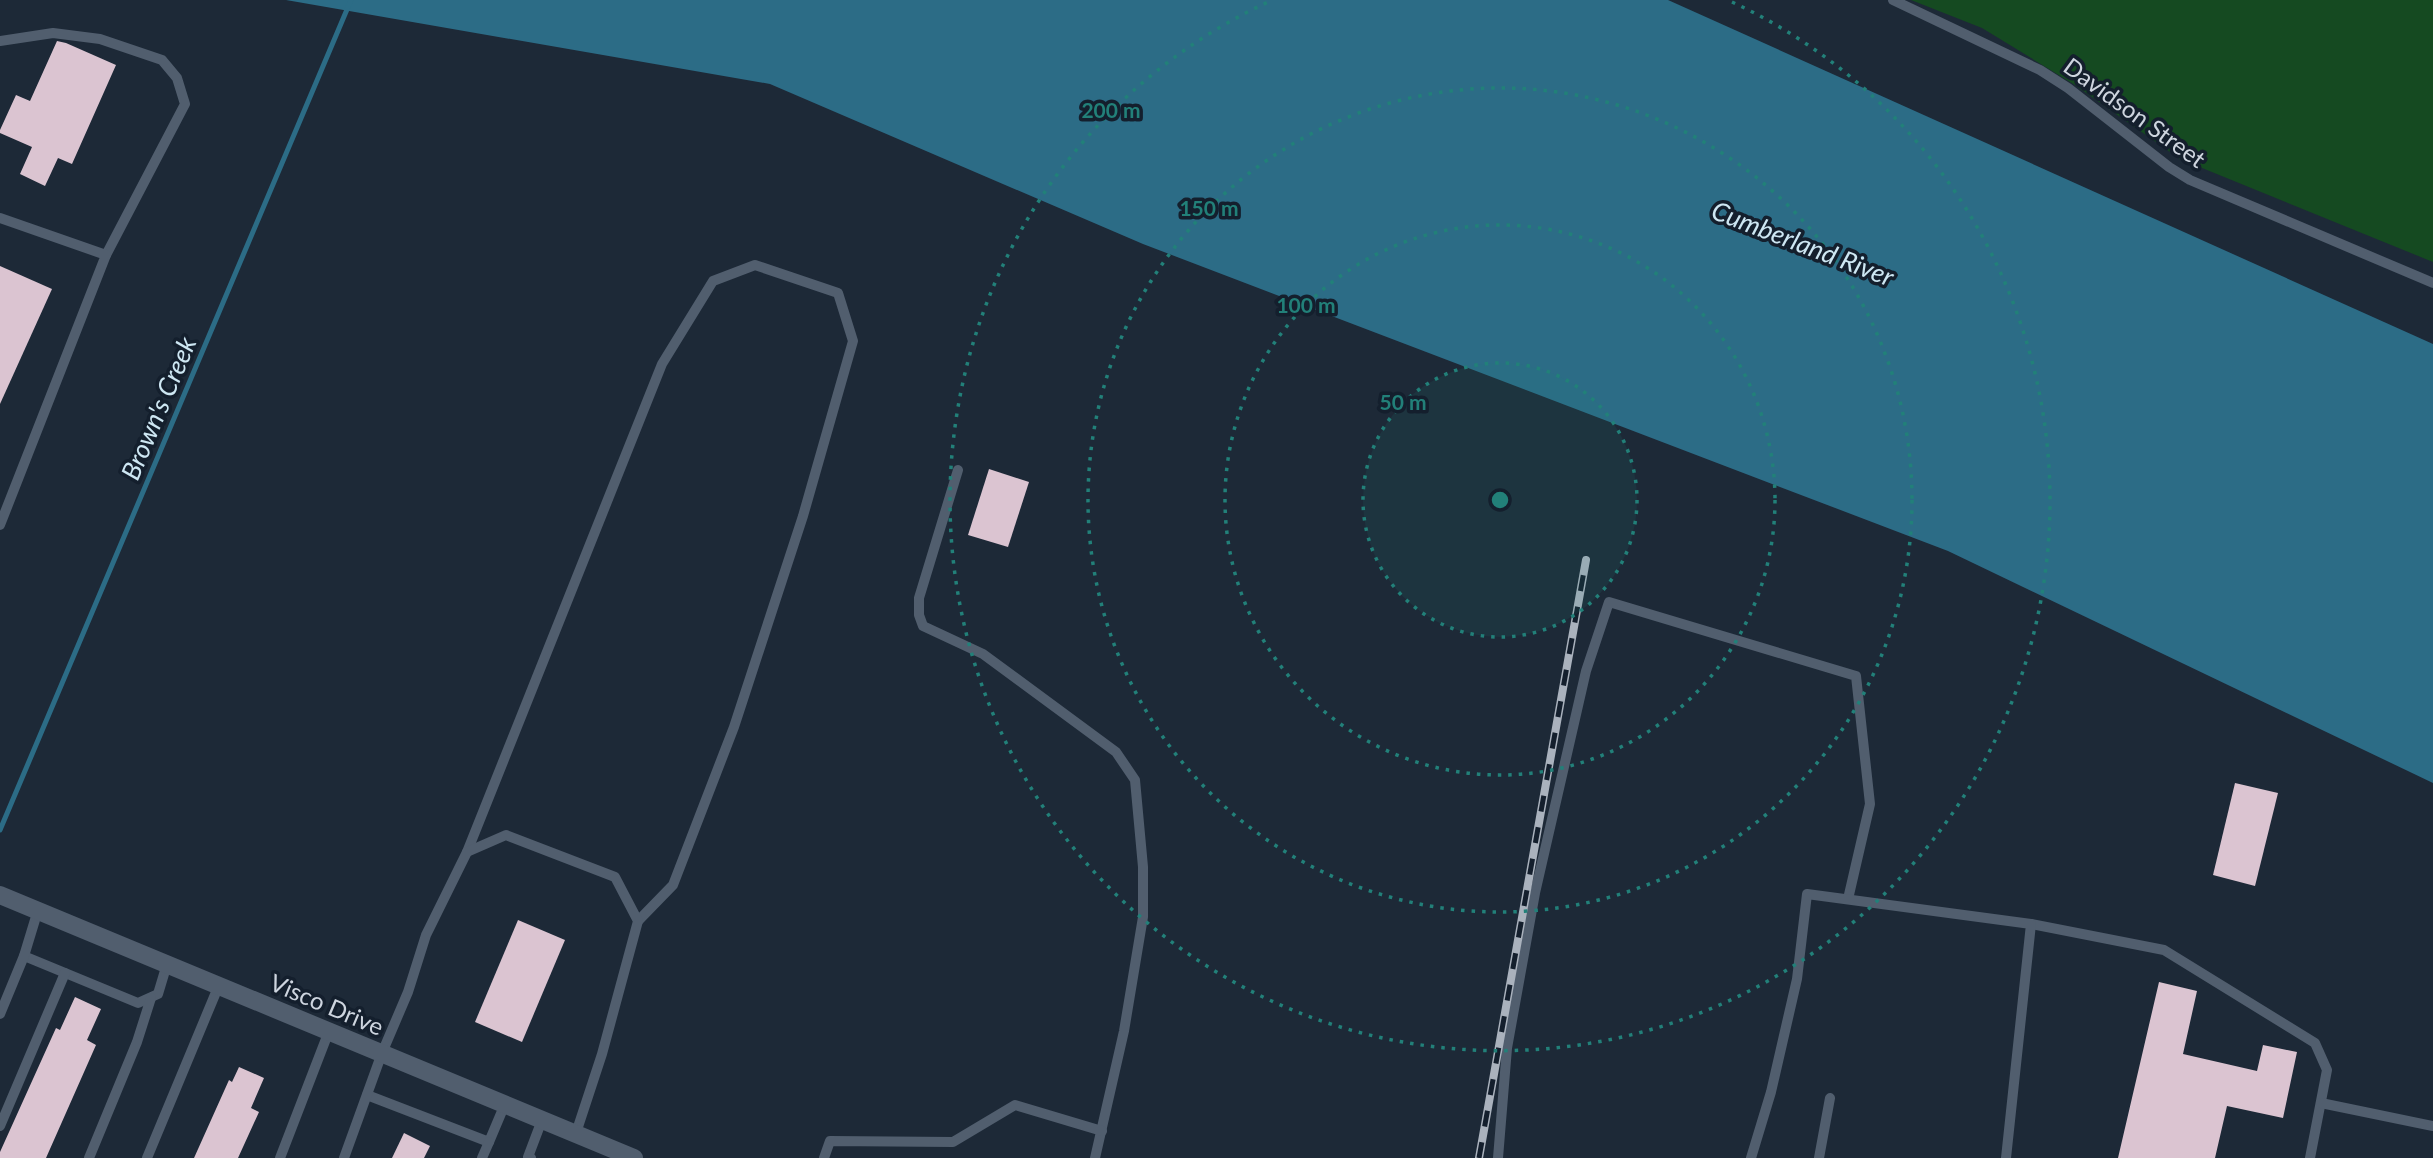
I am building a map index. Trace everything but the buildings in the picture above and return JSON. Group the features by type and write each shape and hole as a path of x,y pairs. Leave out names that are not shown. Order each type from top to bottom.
{"street":[{"name":"Visco Drive","path":"0,895 634,1158"}],"lane":[{"name":"Davidson Street","path":"1892,0 2040,70 2190,180 2433,283"},
{"path":"0,41 53,33 100,39 162,60 177,78 185,104 106,255 0,525"},
{"path":"0,218 106,255"},
{"path":"344,1158 382,1053 408,992 426,935 467,852 662,364 713,281 755,265 838,293 853,341 803,516 734,727 673,885 638,921 602,1054 576,1133"},
{"path":"958,470 919,598 919,615 923,626 983,654 1116,752 1135,780 1143,867 1143,917 1124,1031 1096,1158"},
{"path":"1498,1158 1507,1048 1535,893 1586,671 1609,602 1856,676 1870,804 1848,899"},
{"path":"467,852 506,835 615,877 638,921"},
{"path":"1751,1158 1771,1092 1797,979 1807,894 2031,924 2164,950 2315,1043 2327,1070 2310,1158"},
{"path":"0,1014 24,956 31,907"},
{"path":"2006,1158 2031,924"},
{"path":"24,956 138,1003 158,994 167,964"},
{"path":"0,1126 65,973"},
{"path":"147,1158 219,985"},
{"path":"89,1158 137,1042 151,998"},
{"path":"280,1158 329,1031"},
{"path":"367,1095 489,1142"},
{"path":"1819,1158 1830,1098"},
{"path":"2321,1103 2433,1126"},
{"path":"482,1158 505,1104"},
{"path":"824,1158 830,1141 953,1142 1015,1105 1101,1131"},
{"path":"531,1158 528,1157 542,1120"}],"green space":[{"path":"1911,0 2433,0 2433,262 2180,159 2075,85 1982,28"}],"water":[{"name":"Cumberland River","path":"286,0 1668,0 2433,344 2433,783 1948,551 1143,244 770,84"}],"waterway":[{"name":"Brown's Creek","path":"0,830 351,0"}],"railway":[{"path":"1479,1158 1586,560"}]}
